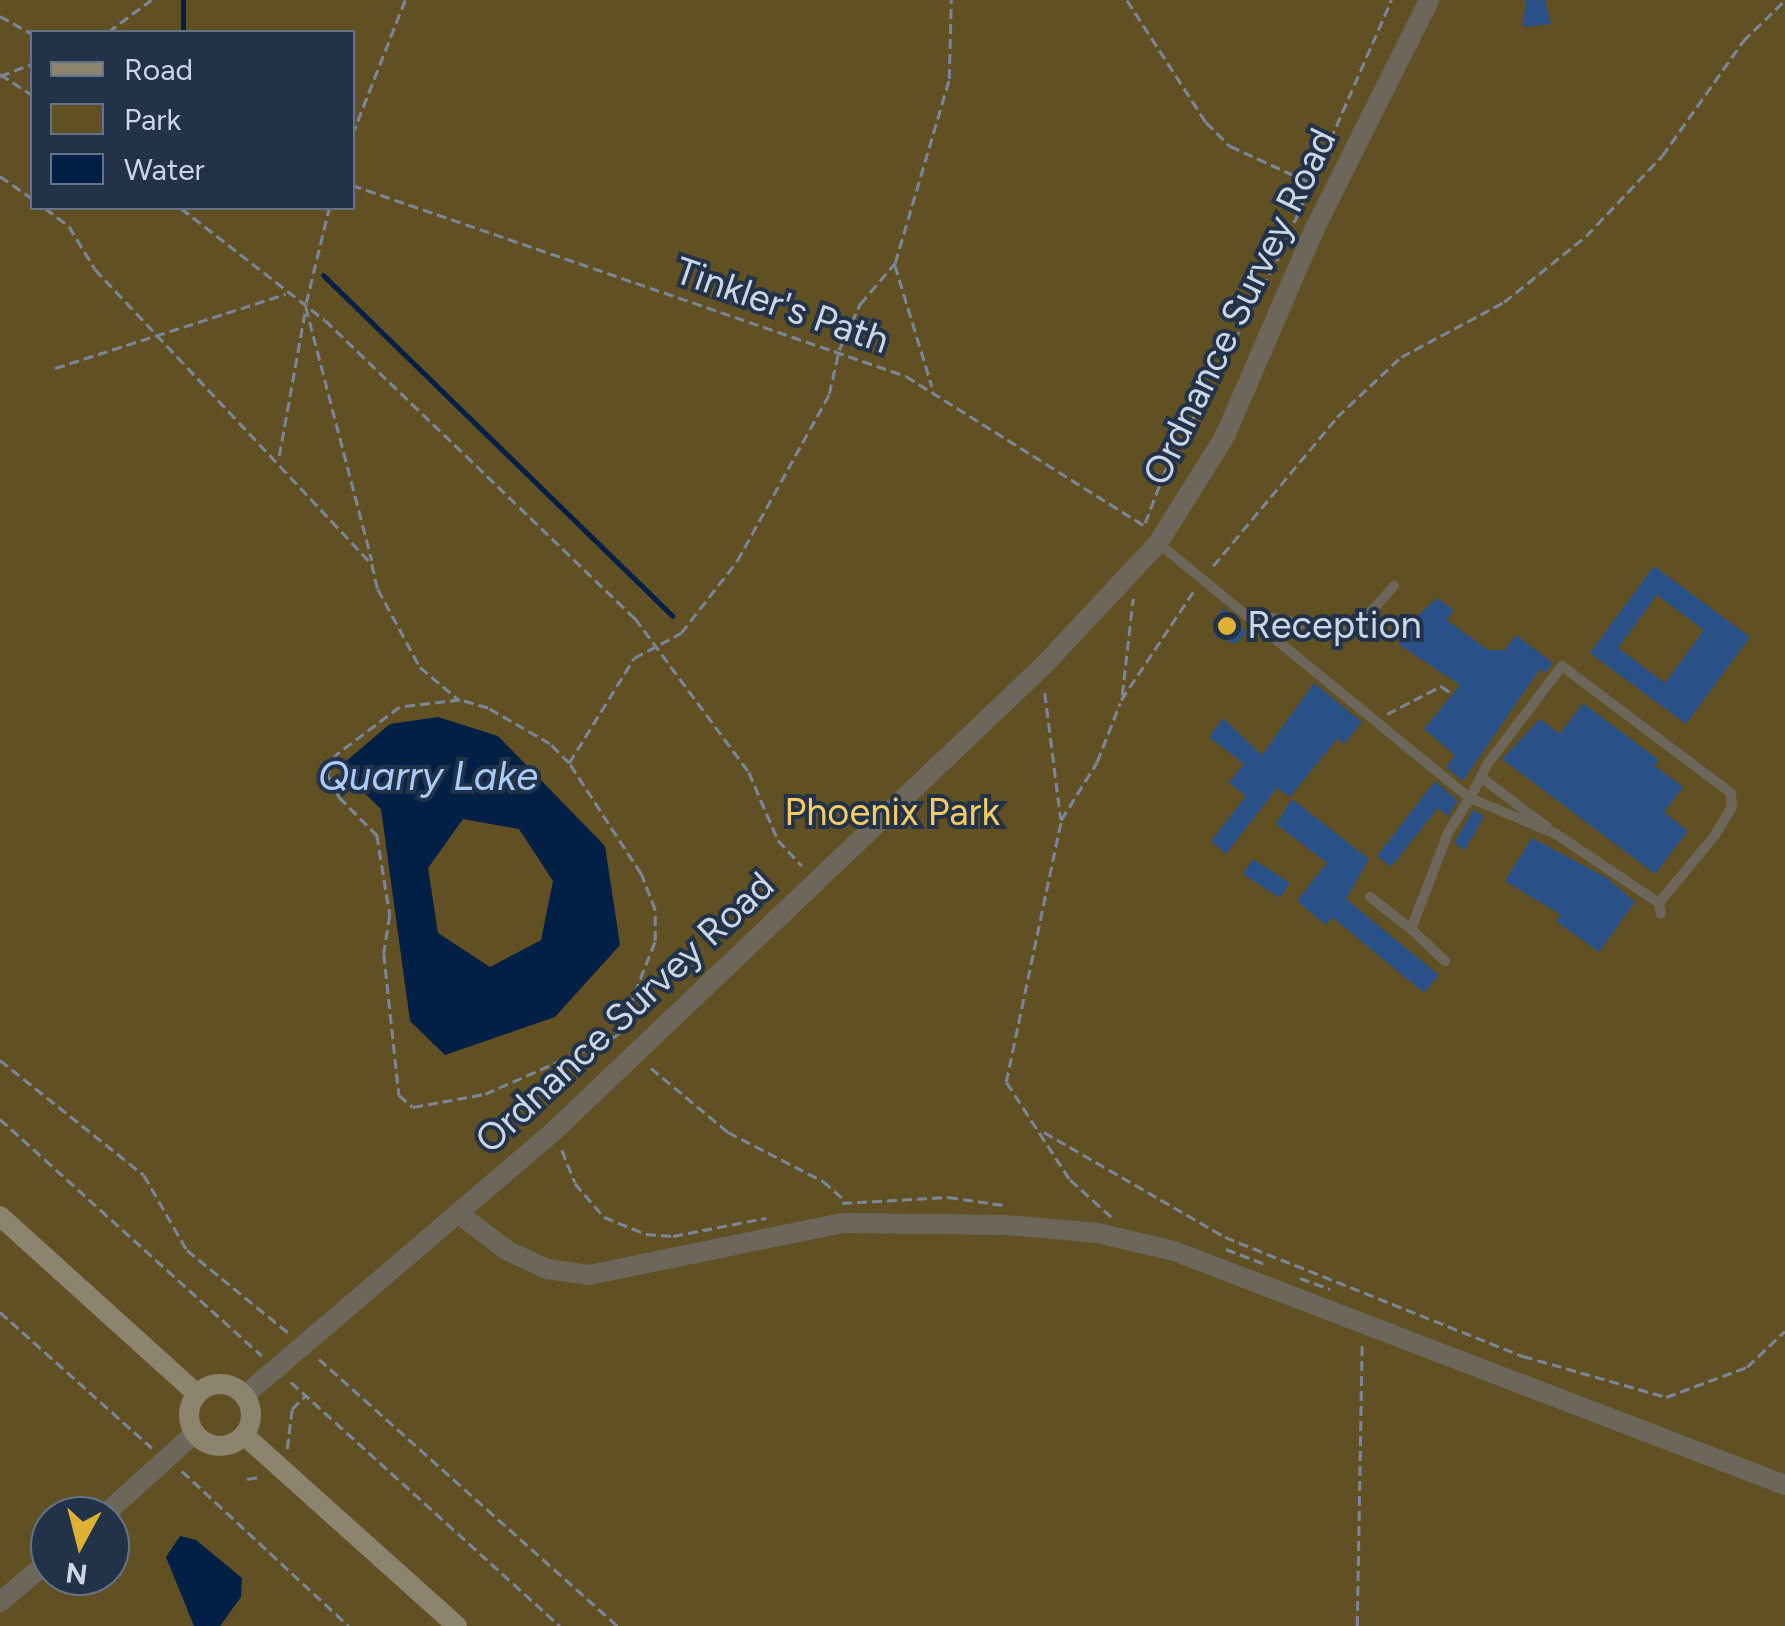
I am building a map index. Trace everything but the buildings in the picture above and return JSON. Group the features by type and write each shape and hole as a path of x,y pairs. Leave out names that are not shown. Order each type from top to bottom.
{"street":[{"name":"Ordnance Survey Road","path":"244,1395 556,1130 1044,665 1158,543 1225,436 1316,226 1429,0"},
{"path":"459,1214 508,1251 547,1269 590,1274 842,1223 1098,1233 1174,1251 1785,1485"},
{"path":"0,1216 197,1394"},
{"path":"223,1384 244,1395 252,1417 244,1435 220,1446 195,1434 189,1418 197,1394 223,1384"},
{"path":"126,1496 195,1434"},
{"path":"244,1435 456,1626"},
{"path":"0,1602 30,1577"}],"lane":[{"path":"1158,543 1470,798 1556,834"},
{"path":"1247,613 1352,633 1394,586"},
{"path":"1411,930 1448,833 1482,778 1562,666 1571,667 1731,793 1732,807 1660,908 1482,778"},
{"path":"1370,898 1445,962"}],"path":[{"path":"111,30 151,0"},
{"path":"355,127 405,0"},
{"path":"569,763 634,658 681,633 737,561 829,394 839,350 860,304 895,263 949,79 951,0"},
{"path":"1127,0 1206,122 1230,146 1310,182"},
{"path":"1144,524 1310,182 1391,0"},
{"path":"1094,1216 1112,1218 1069,1180 1044,1132 1006,1082 1061,820 1097,762 1121,700 1203,578 1338,417 1401,357 1504,302 1586,236 1662,156 1743,42 1785,0"},
{"path":"0,16 30,33"},
{"path":"1,75 30,65"},
{"path":"1,75 30,94"},
{"path":"0,176 30,197"},
{"name":"Tinkler's Path","path":"355,185 839,350 932,388 1144,524 1158,543"},
{"path":"48,210 70,226 95,268 278,458 372,564"},
{"path":"184,210 305,306 635,618 749,772 778,840 817,882"},
{"path":"278,458 305,306 328,210"},
{"path":"895,263 932,388"},
{"path":"55,368 154,332 286,293"},
{"path":"305,306 378,590 420,667 433,684 460,700 488,708 550,744 569,763 641,874 655,910 655,941 618,1036 485,1094 413,1108 399,1095 384,954 390,915 377,834 339,797 328,775 346,745 400,708 460,700"},
{"path":"1121,700 1134,569"},
{"path":"1044,665 1049,758 1061,820"},
{"path":"1377,719 1442,686 1452,694"},
{"path":"636,1052 679,1097 848,1202"},
{"path":"0,1060 144,1175 186,1250 304,1346 618,1626"},
{"path":"0,1120 267,1361"},
{"path":"556,1130 585,1196 604,1217 646,1234 673,1236 779,1216"},
{"path":"1044,1132 1243,1245 1523,1356 1666,1398 1748,1367 1785,1331"},
{"path":"832,1205 948,1197 1020,1207"},
{"path":"1210,1244 1270,1266"},
{"path":"1298,1277 1336,1293"},
{"path":"0,1312 169,1458 349,1626"},
{"path":"1357,1626 1362,1324"},
{"path":"284,1376 560,1626"},
{"path":"286,1450 292,1409 306,1396"},
{"path":"247,1479 263,1475"}],"green space":[{"name":"Phoenix Park","path":"0,0 1785,0 1785,1626 0,1626"}],"water":[{"name":"Quarry Lake","path":"438,717 498,736 605,846 620,945 555,1017 445,1055 410,1021 381,809 338,768 390,724","holes":["463,819 519,829 553,881 541,940 490,967 438,933 428,868"]},
{"path":"180,1536 196,1540 242,1578 241,1597 220,1626 194,1626 166,1557"}],"waterway":[{"path":"183,0 183,30"},
{"path":"323,275 672,616"}],"place":[{"name":"Reception","path":"1227,626"}]}
